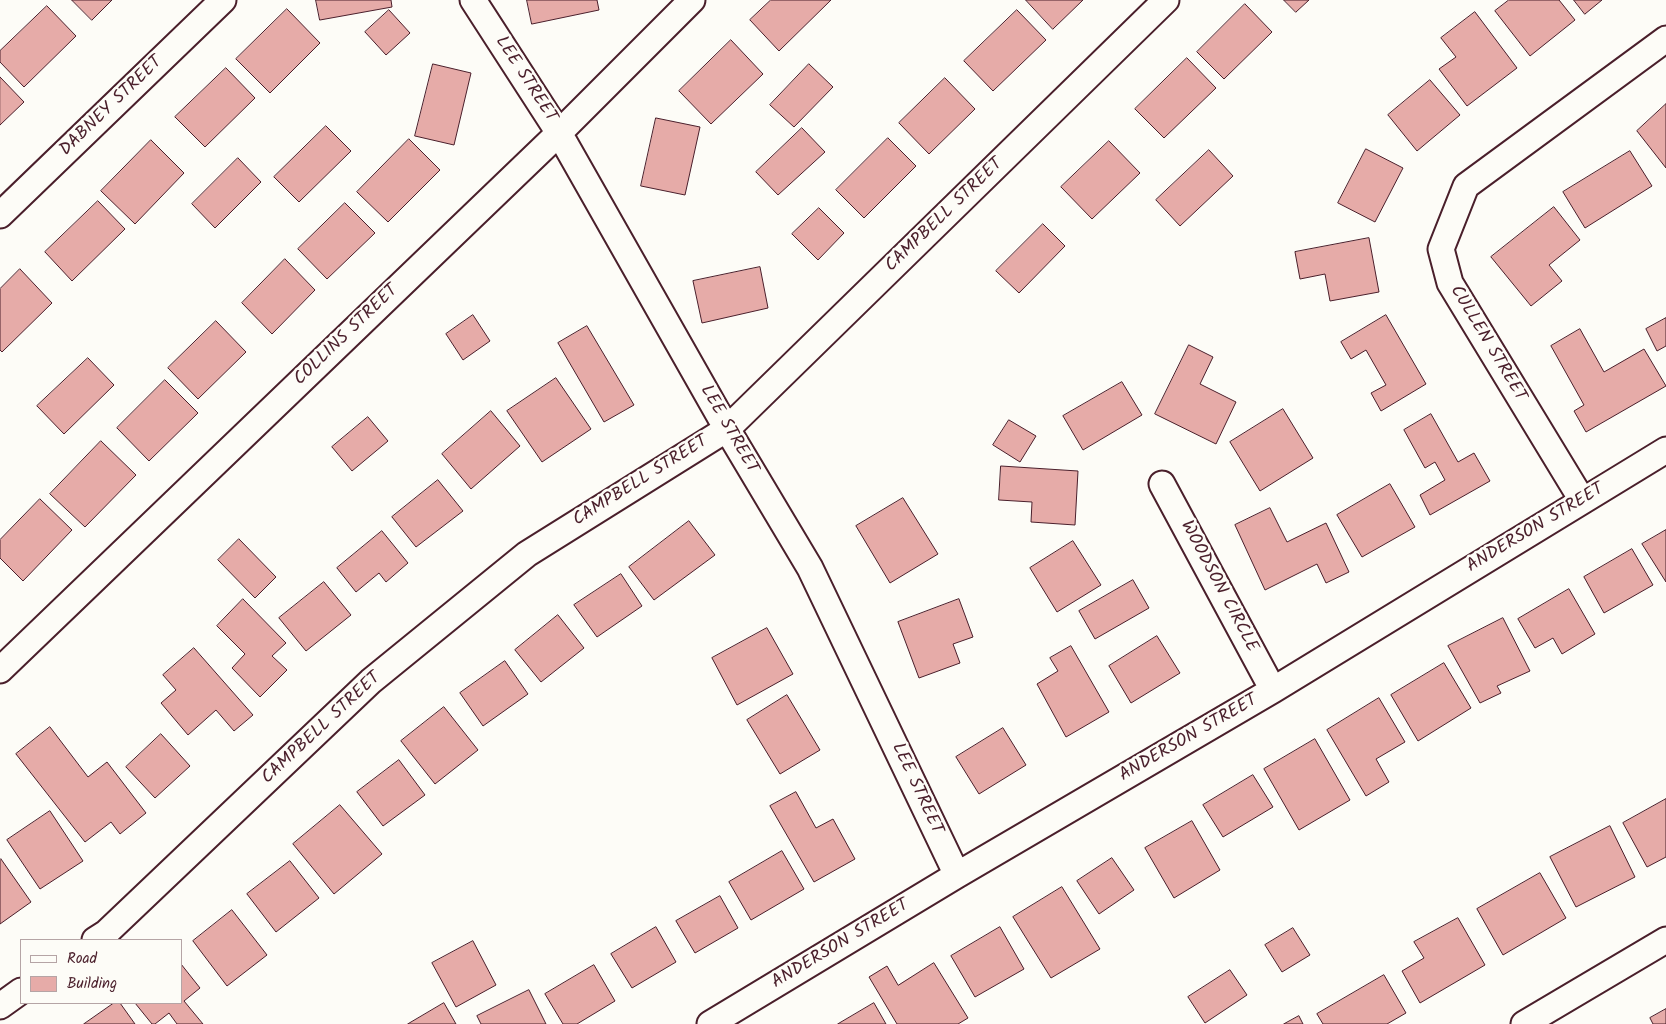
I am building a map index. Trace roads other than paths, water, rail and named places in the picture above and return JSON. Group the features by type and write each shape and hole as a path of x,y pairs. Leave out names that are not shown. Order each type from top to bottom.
{"street":[{"name":"DABNEY STREET","path":"0,215 223,0"},
{"name":"LEE STREET","path":"473,0 559,132 727,429 810,568 957,875"},
{"name":"COLLINS STREET","path":"0,670 559,132 692,0"},
{"name":"CAMPBELL STREET","path":"96,939 113,926 371,681 527,554 727,429 1166,0"},
{"name":"CULLEN STREET","path":"1582,500 1450,283 1441,248 1466,186 1666,39"},
{"name":"ANDERSON STREET","path":"710,1024 957,875 1273,690 1666,450"},
{"name":"WOODSON CIRCLE","path":"1162,484 1273,690"},
{"path":"1524,1024 1666,940"},
{"path":"0,1006 20,992"}]}
